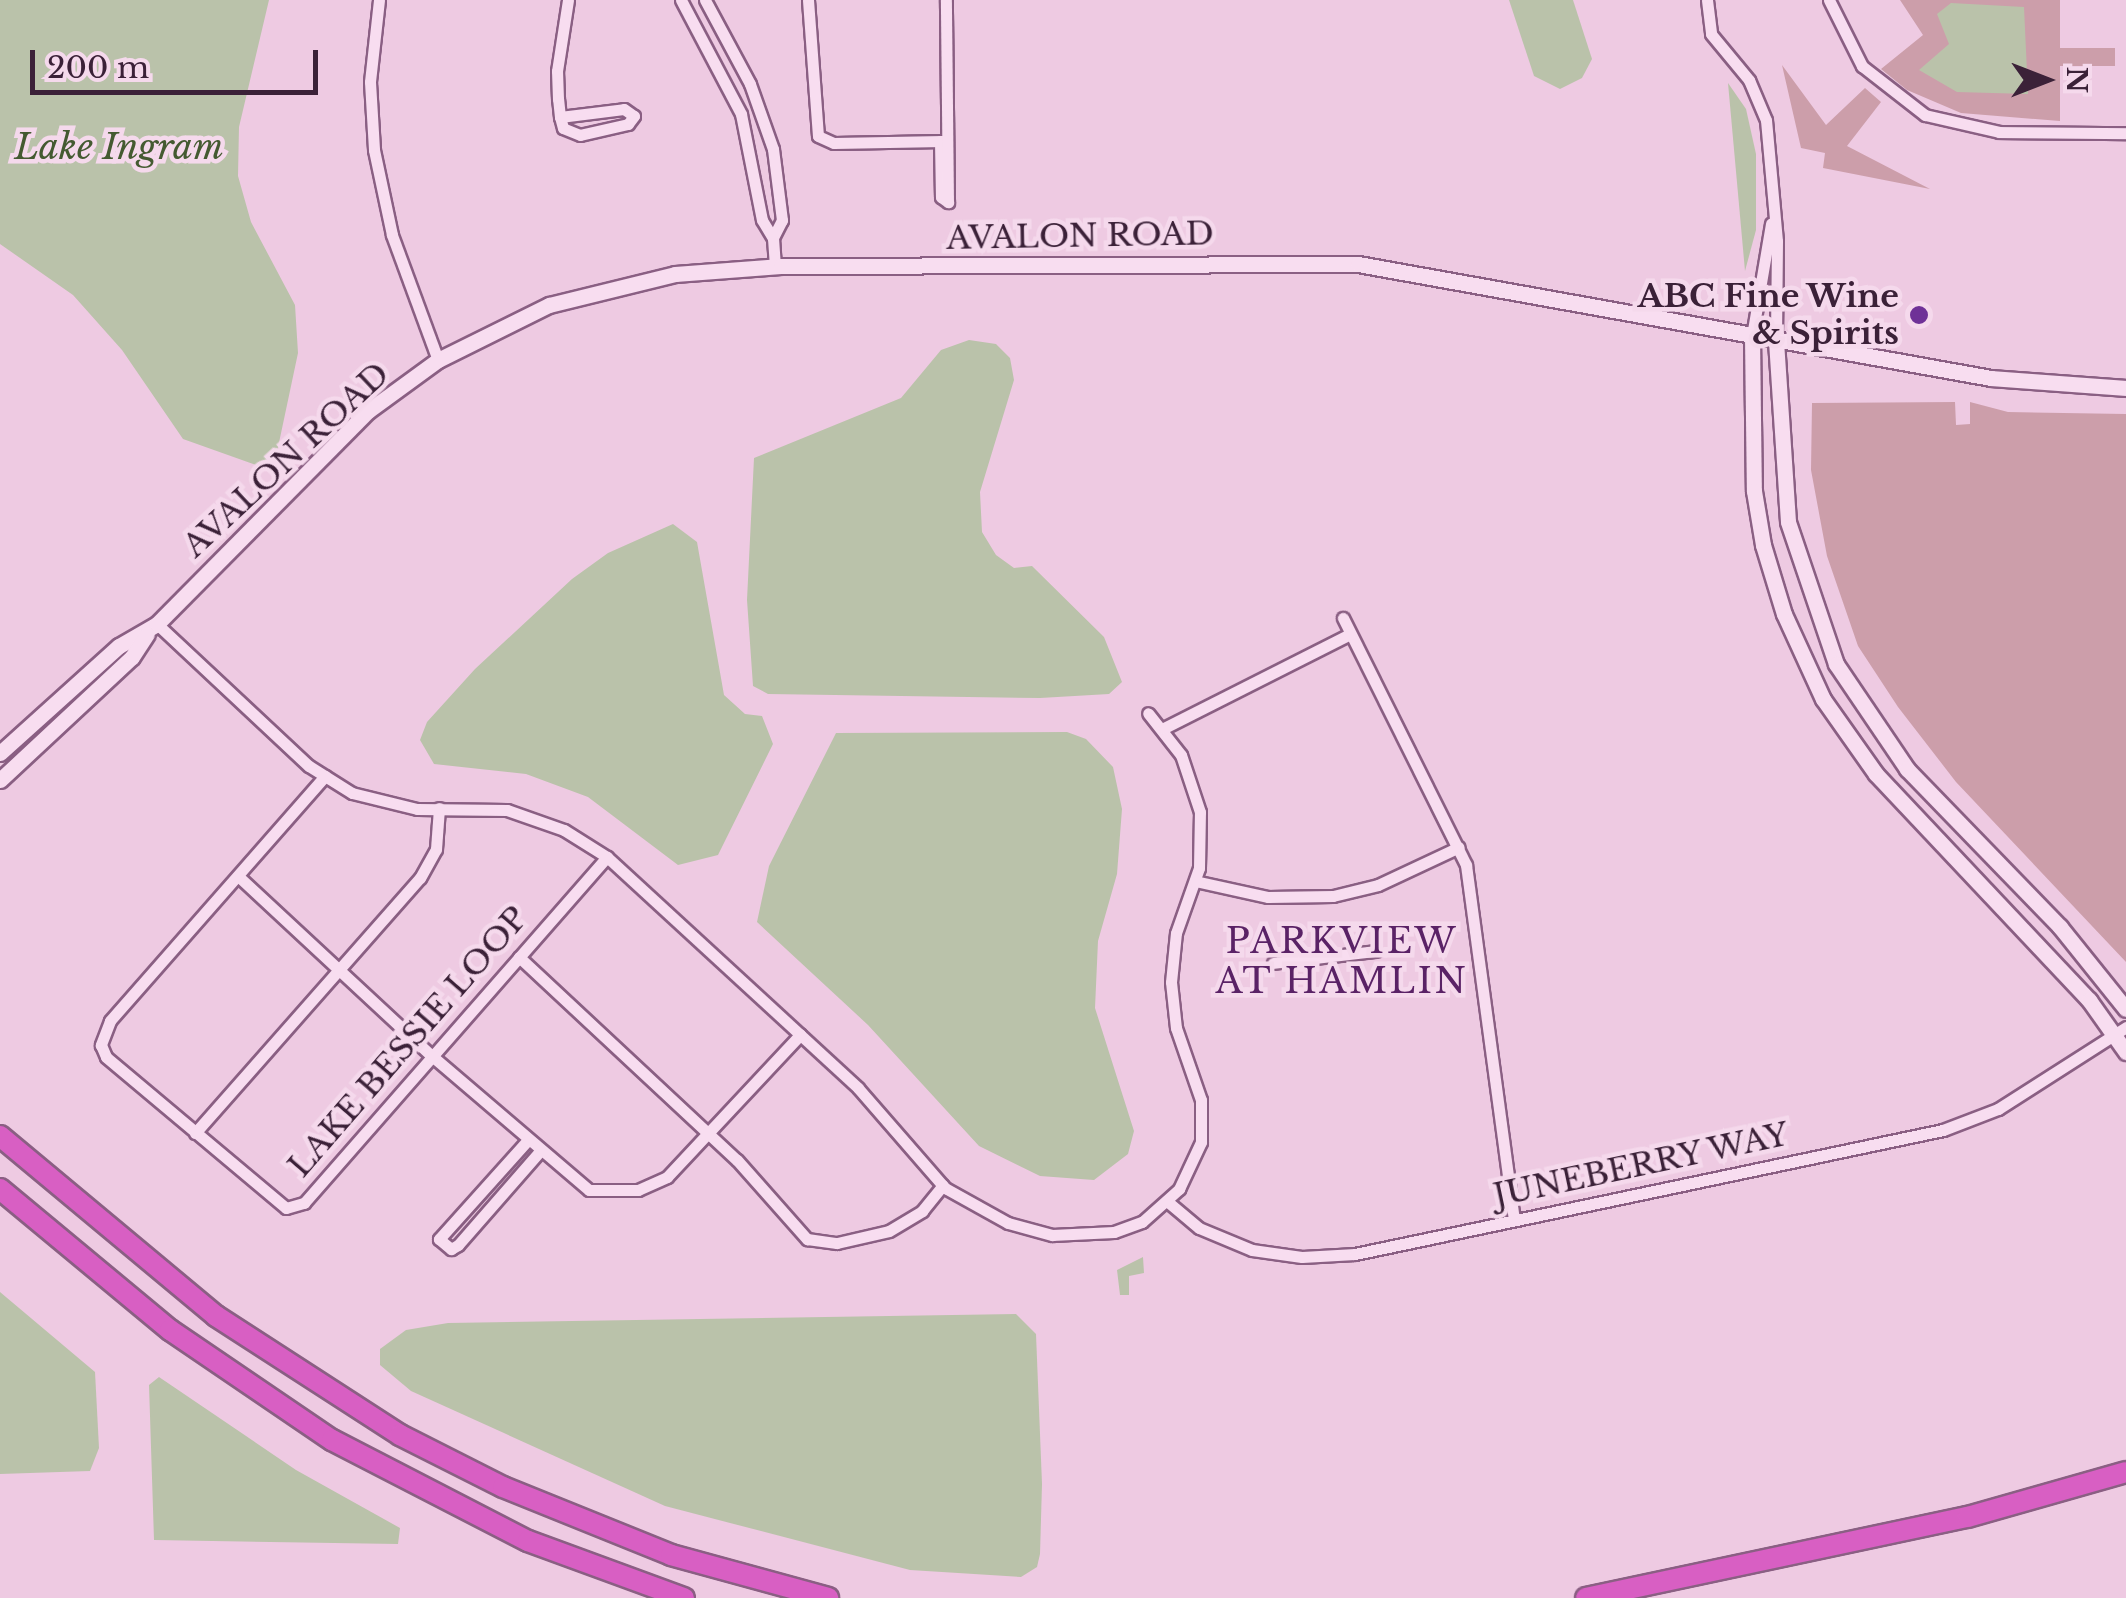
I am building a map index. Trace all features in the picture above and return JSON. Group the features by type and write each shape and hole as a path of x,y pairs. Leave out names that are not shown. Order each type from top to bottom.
{"highway":[{"path":"0,1136 216,1316 400,1436 503,1487 671,1555 828,1598"},
{"path":"0,1189 170,1330 332,1440 528,1540 684,1598"},
{"path":"1586,1598 1968,1518 2125,1472"}],"main road":[{"name":"AVALON ROAD","path":"0,780 132,657 153,627 368,411 438,360 482,334 603,288 675,274 775,266 1358,264 1991,378 2126,388"},
{"path":"1752,336 1754,490 1763,545 1784,614 1824,699 1876,774 2120,1030 2126,1052"},
{"path":"1776,340 1788,522 1836,664 1907,770 2060,927 2126,1009"},
{"name":"AVALON ROAD","path":"0,753 119,646 153,627"}],"street":[{"path":"379,0 370,82 374,150 392,235 438,360"},
{"path":"560,116 624,109 634,114 628,124 577,135 564,130 560,116 557,70 568,0"},
{"path":"681,0 741,114 762,220 773,238 775,266"},
{"path":"706,0 769,132 782,220 773,238"},
{"path":"808,0 818,136 830,142 943,141 946,0"},
{"path":"1707,0 1711,34 1759,98 1773,180 1776,340"},
{"path":"1828,0 1862,66 1924,115 1999,132 2126,133"},
{"path":"1752,336 1773,180"},
{"path":"1342,618 1459,847 1468,875 1514,1220"},
{"path":"153,627 325,776 386,804 507,810 564,830 606,857 800,1034 943,1186 1008,1223 1052,1235 1114,1232 1168,1202 1194,1166 1203,1126 1171,991 1176,934 1195,881 1202,839 1198,800 1164,728 1148,713"},
{"path":"1164,728 1350,634"},
{"name":"LAKE BESSIE LOOP","path":"325,776 103,1031 106,1057 275,1202 295,1207 606,857"},
{"path":"195,1134 431,862 439,808"},
{"path":"1195,881 1268,897 1333,896 1384,883 1459,847"},
{"path":"238,876 575,1184 628,1191 666,1177 800,1034"},
{"path":"1273,963 1375,951"},
{"path":"519,958 709,1134 800,1234 815,1241 862,1240 889,1231 922,1211 943,1186"},
{"name":"JUNEBERRY WAY","path":"1168,1202 1227,1241 1302,1257 1355,1254 1943,1130 1998,1109 2120,1030"},
{"path":"527,1141 438,1239 451,1249 458,1245 539,1152"}],"shaded area":[{"path":"1900,0 2060,0 2060,48 2115,48 2115,66 2060,66 2060,121 1961,113 1907,90 1881,69 1923,35"},
{"path":"1782,65 1826,125 1865,88 1881,102 1847,146 1930,189 1823,168 1825,153 1801,148"},
{"path":"1955,402 1956,425 1970,424 1970,402 2008,412 2126,414 2126,962 1956,782 1898,707 1858,646 1827,556 1811,470 1812,403"}],"water":[{"name":"Lake Ingram","path":"0,0 269,0 239,127 238,176 251,222 295,305 298,353 273,471 183,439 122,350 73,295 0,244"},
{"path":"1509,0 1573,0 1592,59 1582,78 1560,89 1534,76"},
{"path":"1951,3 2024,7 2028,94 1957,92 1919,70 1949,44 1937,14"},
{"path":"1728,83 1746,109 1756,154 1756,230 1745,271"},
{"path":"969,340 996,344 1010,358 1014,380 980,492 982,532 996,555 1014,568 1032,566 1104,637 1122,682 1109,694 1040,698 768,694 753,686 747,600 754,458 901,398 941,350"},
{"path":"673,524 697,542 724,695 745,714 762,716 773,744 718,855 678,865 588,797 526,774 434,764 420,740 427,722 475,669 572,579 608,553"},
{"path":"1067,732 1086,739 1113,767 1122,809 1117,874 1098,941 1095,1008 1134,1131 1128,1154 1094,1180 1040,1176 979,1146 868,1025 757,922 769,866 836,733"},
{"path":"1143,1257 1144,1273 1129,1276 1129,1295 1120,1295 1117,1270"},
{"path":"0,1292 95,1372 99,1448 90,1471 0,1474"},
{"path":"1016,1314 1036,1334 1042,1484 1040,1554 1037,1567 1021,1577 910,1570 665,1506 411,1391 380,1365 380,1349 406,1330 448,1323"},
{"path":"159,1377 296,1470 400,1528 398,1544 154,1540 149,1385"}],"place":[{"name":"ABC Fine Wine & Spirits","path":"1919,315"}],"district":[{"name":"PARKVIEW AT HAMLIN","path":"1342,961"}]}
